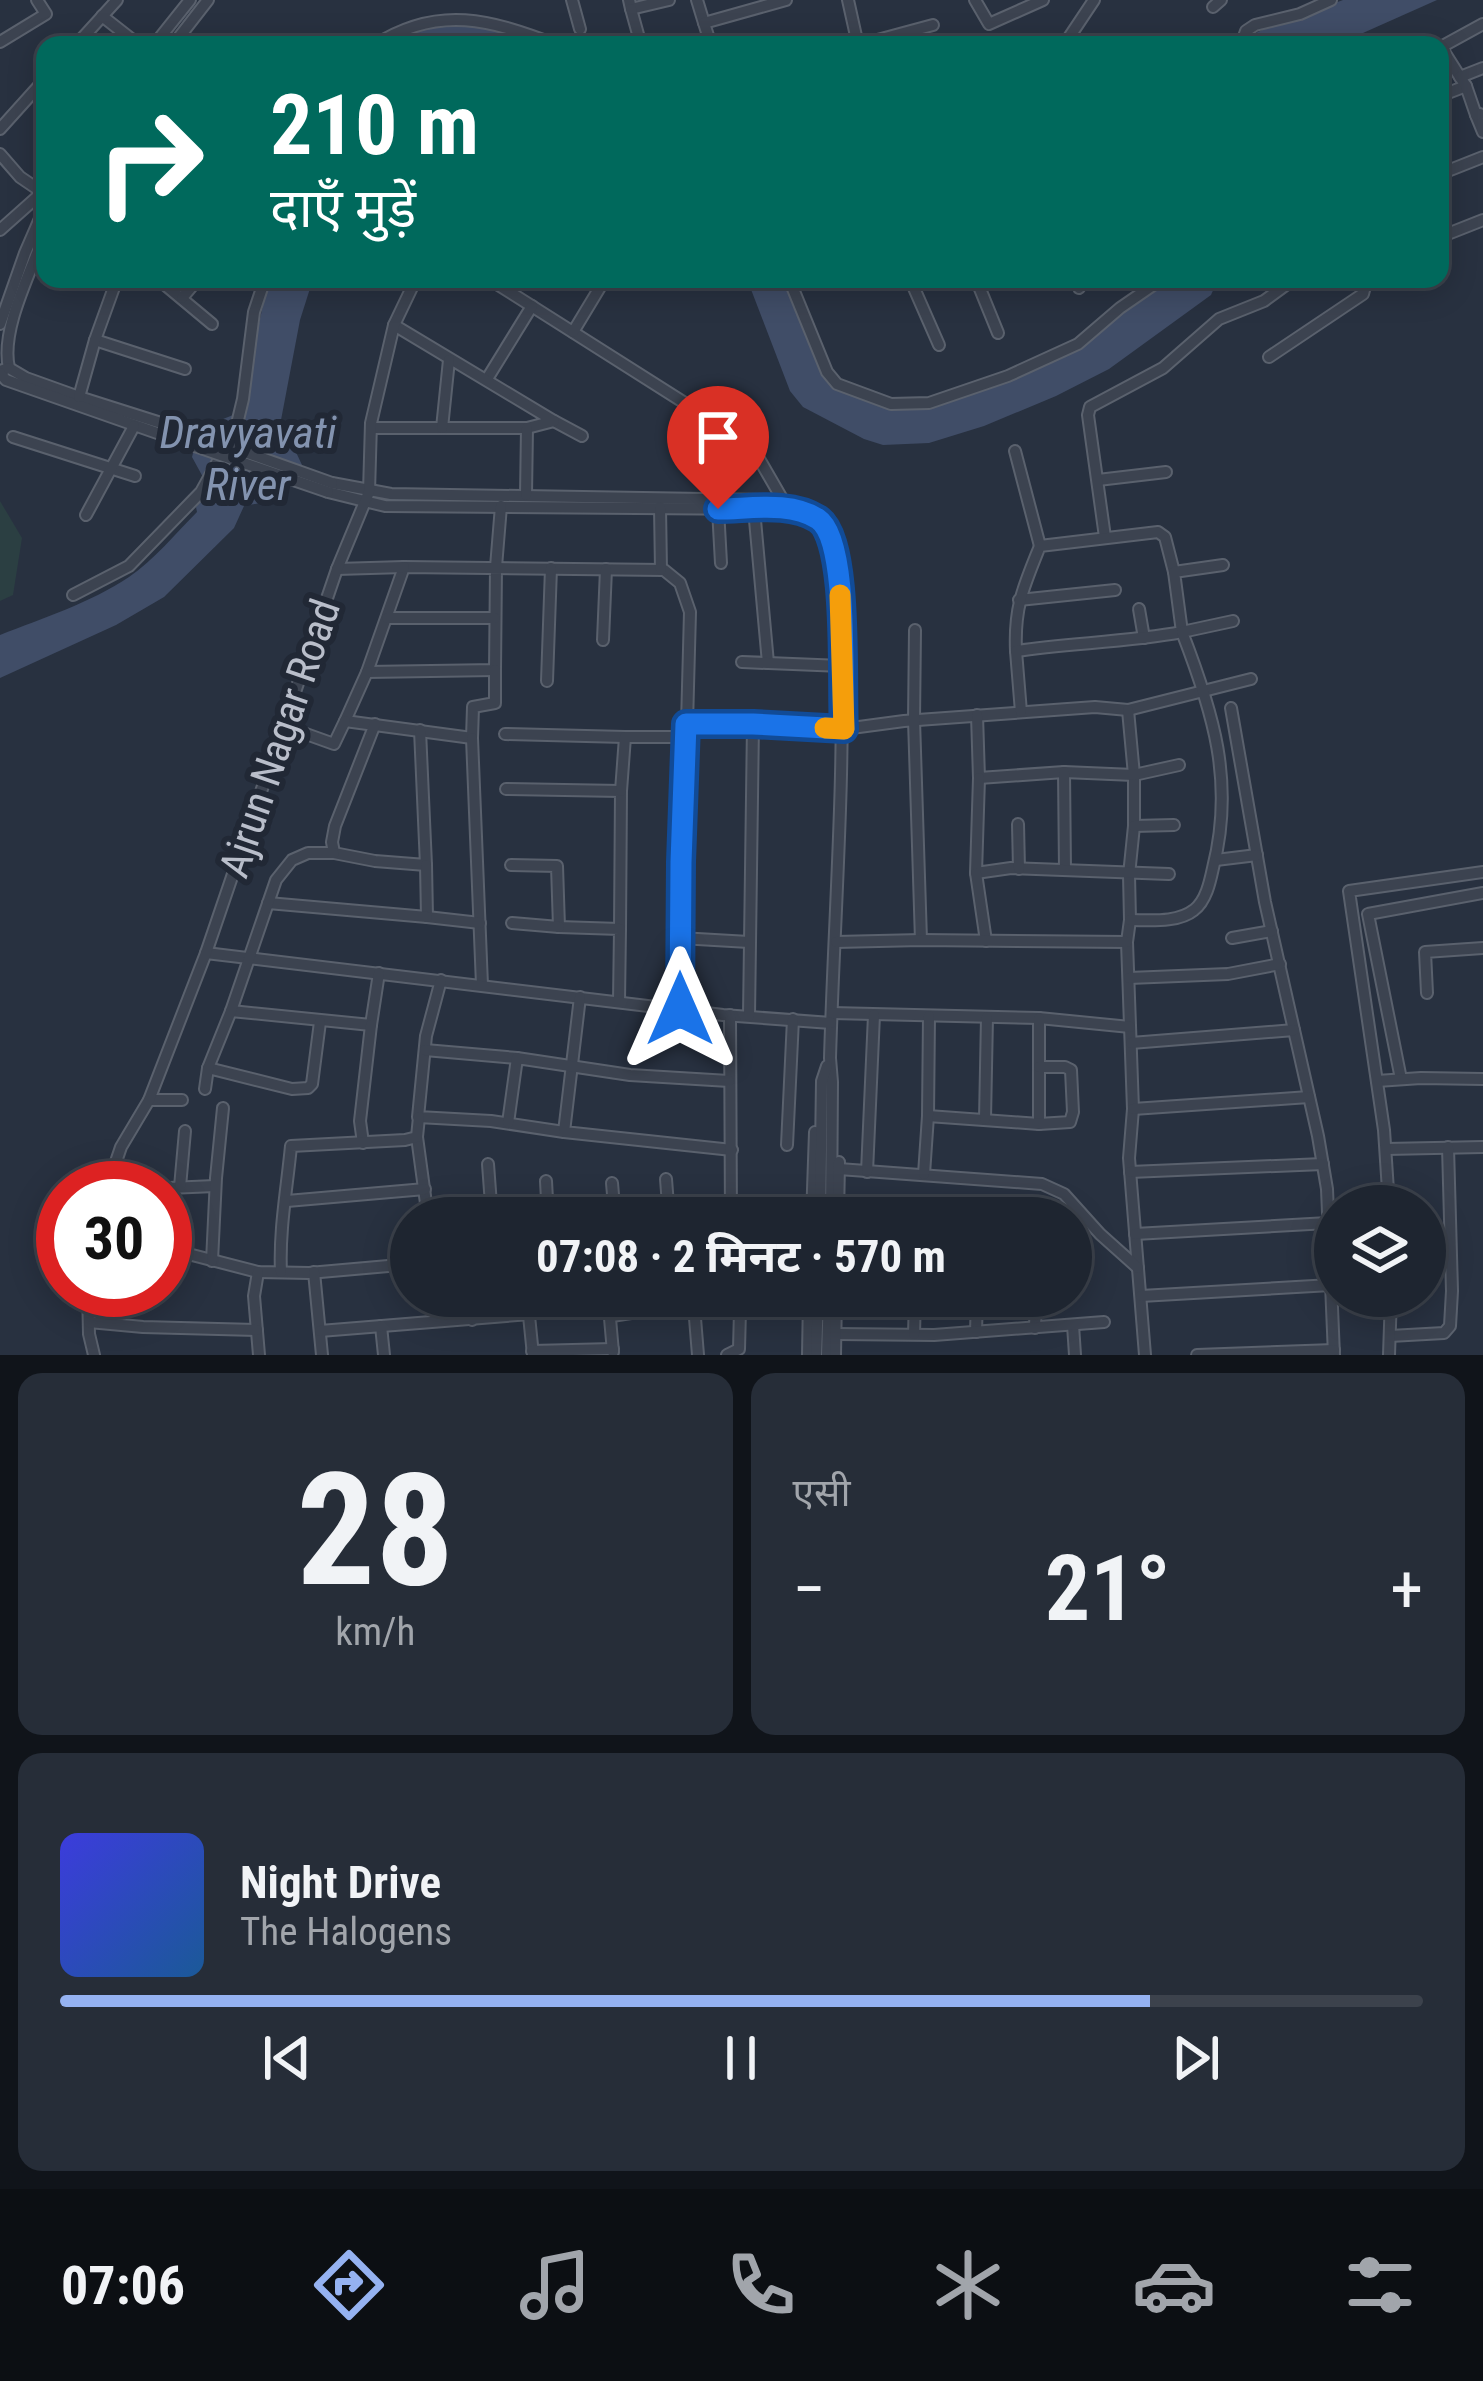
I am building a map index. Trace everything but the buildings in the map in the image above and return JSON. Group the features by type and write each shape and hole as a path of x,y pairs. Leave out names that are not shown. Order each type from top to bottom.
{"street":[{"path":"0,42 46,14 37,0"},
{"path":"161,36 190,0"},
{"path":"180,36 208,0"},
{"path":"572,0 580,29"},
{"path":"639,36 630,4 669,0"},
{"path":"697,0 708,36"},
{"path":"704,23 786,0"},
{"path":"848,0 861,36"},
{"path":"974,0 988,24 1043,0"},
{"path":"1073,36 1094,0"},
{"path":"1244,36 1255,25 1300,14 1331,0"},
{"path":"84,36 116,1"},
{"path":"102,16 128,36"},
{"path":"389,36 436,20 470,19 533,36"},
{"path":"1449,43 1483,24"},
{"path":"893,36 933,25"},
{"path":"1449,60 1480,114 1483,132"},
{"path":"1449,91 1483,68"},
{"path":"0,129 36,90"},
{"path":"0,154 20,177 36,186"},
{"path":"1449,168 1483,157"},
{"path":"0,230 36,198"},
{"path":"1449,233 1483,220"},
{"path":"0,324 36,228"},
{"path":"36,257 8,333 6,380 134,426 180,435"},
{"path":"80,397 114,288"},
{"path":"169,288 212,323"},
{"path":"182,298 190,288"},
{"path":"74,596 129,566 201,492 236,428 262,288"},
{"name":"Ajrun Nagar Road","path":"117,1161 149,1100 206,953 281,725 367,497 370,428 394,325 412,288"},
{"path":"503,288 752,445 782,507"},
{"path":"573,332 600,288"},
{"path":"792,288 827,372 837,384 891,404 929,403 1008,376 1078,344 1149,288"},
{"path":"914,288 939,345"},
{"path":"980,288 998,333"},
{"path":"1105,537 1090,406 1163,368 1220,319 1264,301 1282,288"},
{"path":"1269,357 1363,294 1365,288"},
{"path":"487,379 532,306"},
{"path":"394,325 582,436"},
{"path":"95,340 185,369"},
{"path":"442,428 449,360"},
{"path":"3,371 385,506 782,507 824,524 835,546 840,586 844,729 827,1082 833,1197"},
{"path":"370,428 527,428 554,421"},
{"path":"86,515 134,426"},
{"path":"526,495 527,428"},
{"path":"13,436 136,476"},
{"path":"1015,451 1040,546 1015,620 1021,712"},
{"path":"1098,480 1166,472"},
{"path":"367,497 770,500 782,507"},
{"path":"482,986 472,707 495,703 501,506"},
{"path":"660,507 661,569"},
{"path":"718,509 721,563"},
{"path":"754,509 768,663"},
{"path":"1040,546 1162,533 1174,572 1182,632 1214,724 1223,806 1216,860 1204,897 1193,911 1177,918 1130,920"},
{"path":"1174,572 1223,565"},
{"path":"281,725 334,744 367,672 404,567"},
{"path":"548,681 551,568"},
{"path":"337,569 661,569 680,584 690,612 680,1009"},
{"path":"603,640 606,569"},
{"path":"1019,600 1115,590"},
{"path":"1138,608 1144,638"},
{"path":"387,618 496,618"},
{"path":"1016,651 1144,638 1233,621"},
{"path":"915,630 921,940"},
{"path":"742,662 842,666"},
{"path":"367,672 495,670"},
{"path":"505,734 625,737 753,724 844,729 1095,707 1128,710 1251,679"},
{"path":"1231,708 1326,1185"},
{"path":"1128,710 1134,775 1127,943 1130,1172 1145,1355"},
{"path":"977,715 976,873 986,941"},
{"path":"345,721 472,738"},
{"path":"334,853 335,826 375,724"},
{"path":"748,1016 753,724"},
{"path":"420,730 427,917"},
{"path":"619,1001 625,737"},
{"path":"979,778 1064,772 1134,775 1179,765"},
{"path":"1064,772 1065,870"},
{"path":"506,789 621,791"},
{"path":"1018,824 1019,868"},
{"path":"1134,826 1174,825"},
{"path":"205,1089 208,1068 276,880 292,860 308,853 334,853 426,865"},
{"path":"1216,860 1257,855"},
{"path":"511,865 557,866 559,927"},
{"path":"976,873 1019,868 1169,874"},
{"path":"1388,1185 1349,891 1483,872"},
{"path":"1401,1079 1368,914 1483,893"},
{"path":"268,903 480,922"},
{"path":"512,922 620,929"},
{"path":"1232,938 1272,931"},
{"path":"680,938 748,942"},
{"path":"836,943 1127,943"},
{"path":"1358,948 1374,945"},
{"path":"1427,993 1426,952 1483,948"},
{"path":"206,953 730,1015 1039,1018 1130,1027"},
{"path":"1130,978 1228,974 1280,964"},
{"path":"363,1143 360,1121 379,973"},
{"path":"425,1197 417,1137 425,1050 441,980"},
{"path":"564,1132 580,997"},
{"path":"231,1011 371,1025"},
{"path":"730,1015 731,1197"},
{"path":"867,1172 874,1015"},
{"path":"924,1174 928,1016"},
{"path":"986,1119 987,1017"},
{"path":"1039,1018 1039,1124"},
{"path":"787,1145 793,1019"},
{"path":"208,1068 292,1089 308,1088 320,1022"},
{"path":"1131,1043 1294,1030"},
{"path":"425,1050 630,1075 729,1081"},
{"path":"508,1124 518,1058"},
{"path":"928,1116 1067,1124 1073,1112 1070,1068 1039,1066"},
{"path":"1377,1081 1483,1079"},
{"path":"822,1197 839,1108 827,1082"},
{"path":"816,1197 816,1104 827,1082"},
{"path":"1132,1109 1309,1097"},
{"path":"149,1100 182,1100"},
{"path":"212,1261 223,1108"},
{"path":"419,1118 731,1150"},
{"path":"182,1161 185,1130"},
{"path":"281,1272 280,1238 291,1146 417,1137"},
{"path":"1390,1336 1444,1333 1450,1326 1448,1147"},
{"path":"1386,1149 1483,1147"},
{"path":"488,1164 490,1197"},
{"path":"831,1164 867,1172 1042,1184 1064,1194 1138,1268"},
{"path":"1130,1172 1323,1164"},
{"path":"666,1179 668,1197"},
{"path":"546,1181 547,1197"},
{"path":"612,1183 613,1197"},
{"path":"192,1187 215,1186"},
{"path":"286,1201 424,1190"},
{"path":"1135,1234 1314,1224"},
{"path":"192,1255 258,1272 390,1266"},
{"path":"258,1272 254,1295 259,1355"},
{"path":"314,1272 322,1355"},
{"path":"1141,1296 1314,1286"},
{"path":"89,1317 94,1355"},
{"path":"320,1331 501,1317"},
{"path":"530,1317 533,1353 613,1352 612,1317"},
{"path":"695,1317 698,1355"},
{"path":"727,1355 739,1348 740,1317"},
{"path":"812,1355 813,1317"},
{"path":"831,1355 832,1317"},
{"path":"831,1355 834,1317"},
{"path":"914,1317 914,1334"},
{"path":"976,1317 976,1332"},
{"path":"1034,1328 1035,1317"},
{"path":"1197,1355 1334,1352 1332,1317"},
{"path":"1389,1355 1390,1317"},
{"path":"89,1322 257,1330"},
{"path":"836,1334 976,1332 1103,1322"},
{"path":"1073,1324 1076,1355"},
{"path":"382,1326 384,1355"}],"green space":[{"path":"0,501 22,538 13,595 0,601"}],"water":[{"path":"1343,0 1437,0 1356,36 1253,36"},
{"path":"479,22 525,36 395,36 406,29"},
{"name":"Dravyavati River","path":"267,288 310,288 281,420 302,465 296,467 283,493 244,506 234,528 164,597 116,625 0,678 0,635 129,577 197,512 210,490 192,457 200,428 246,410"},
{"path":"750,288 792,288 825,371 882,403 932,402 1091,337 1155,288 1214,288 1211,295 1109,369 984,426 929,443 883,445 864,439 803,407 790,391"}],"slow traffic":[{"path":"825,728 844,729 840,595"}],"route":[{"path":"680,1009 686,724 844,729 840,586 831,534 817,518 800,511 776,506 718,509"}]}
